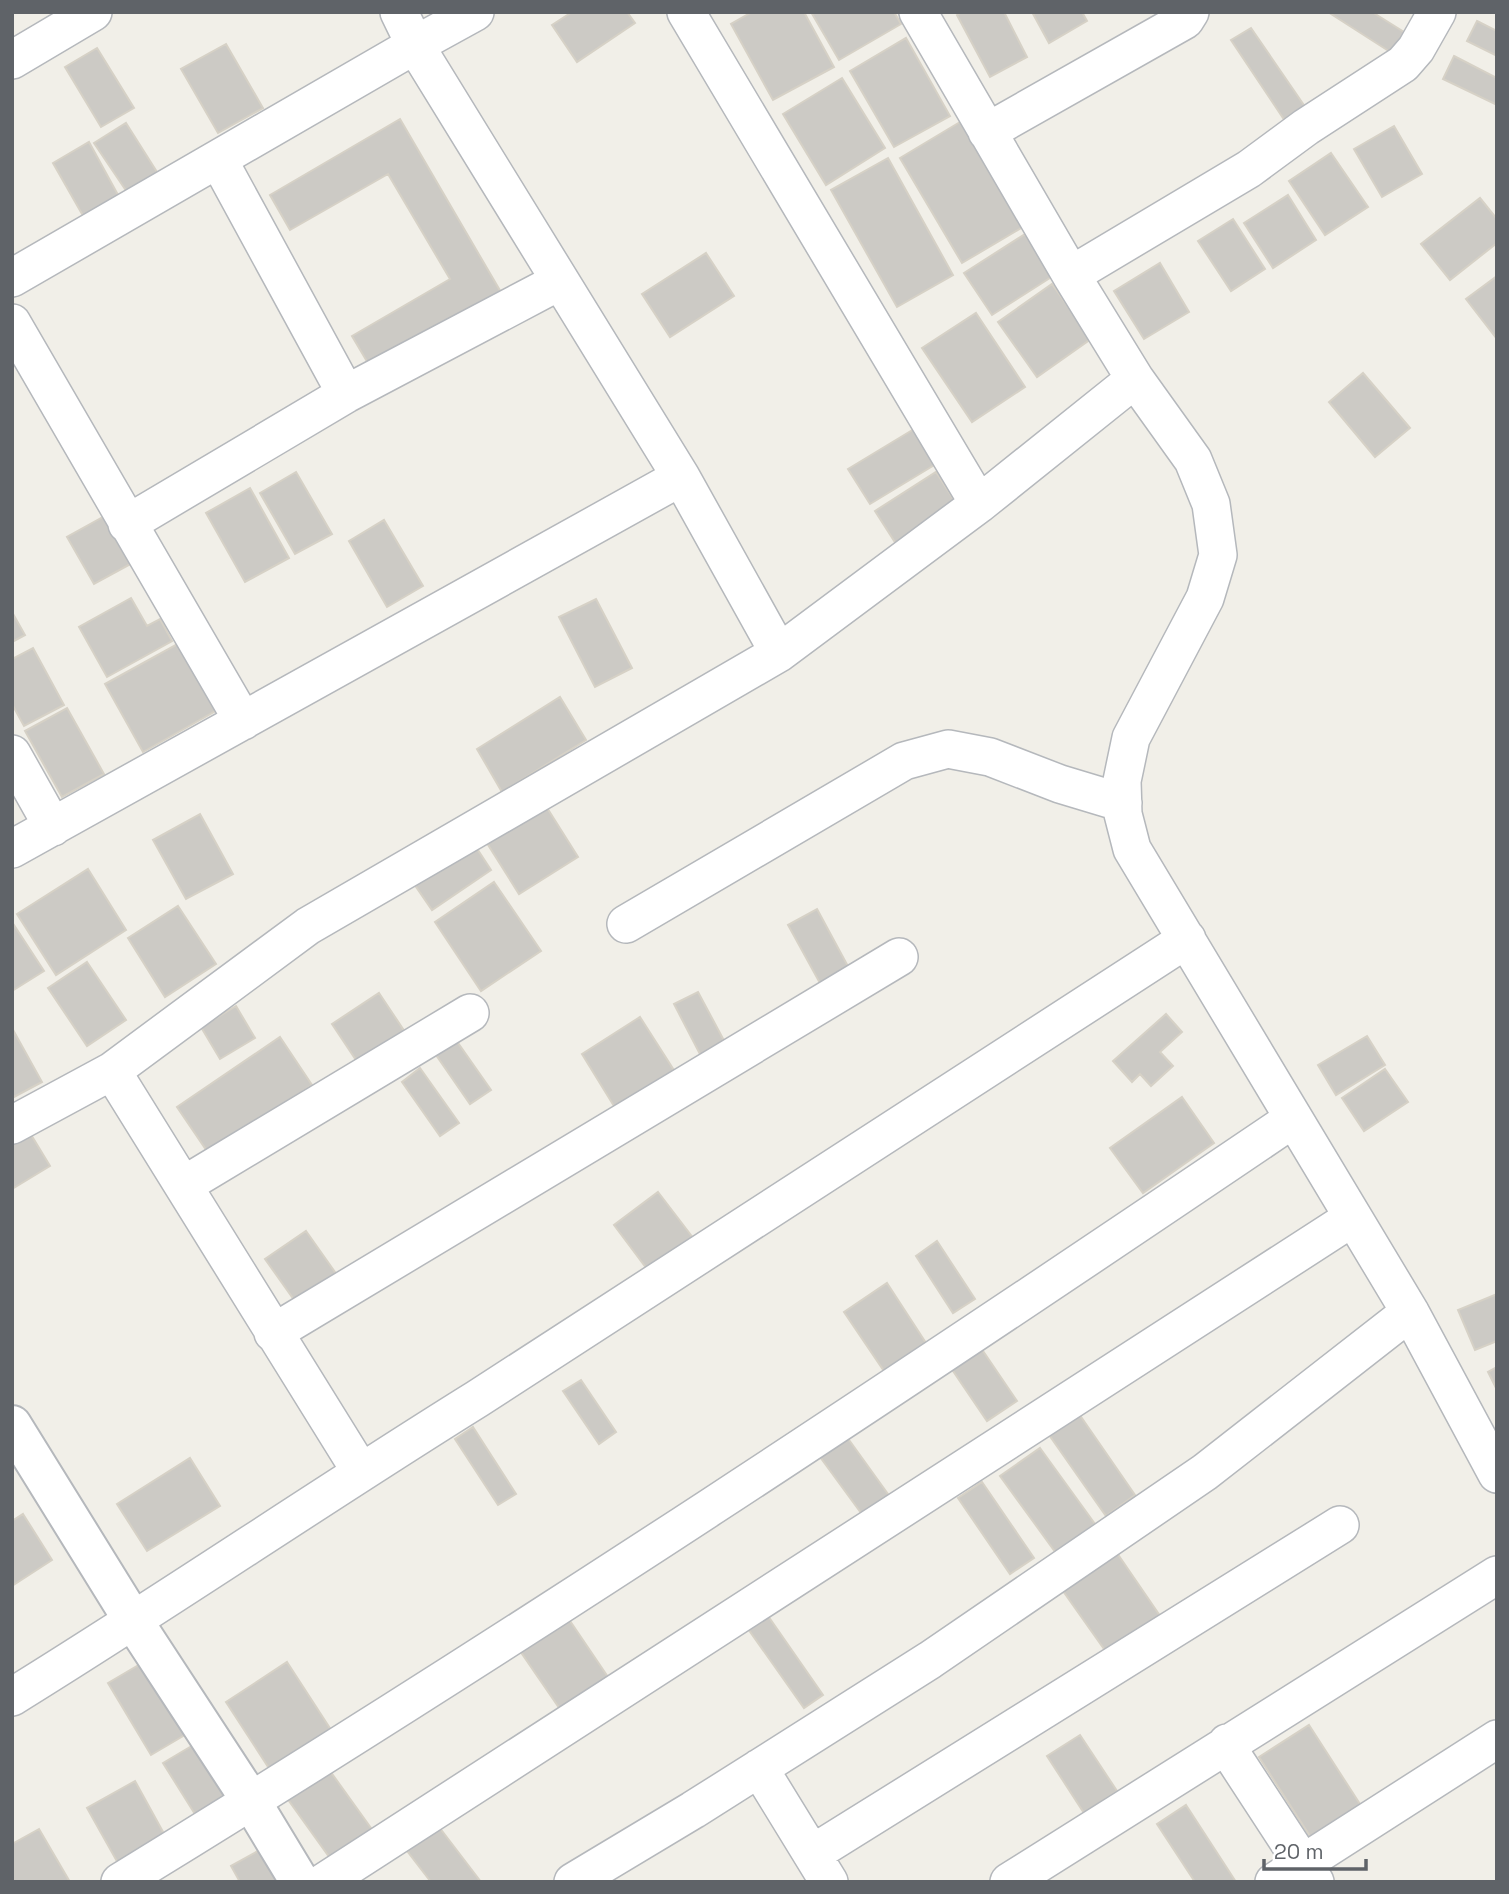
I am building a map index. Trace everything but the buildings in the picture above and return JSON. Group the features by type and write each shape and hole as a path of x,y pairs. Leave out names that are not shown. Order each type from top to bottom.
{"street":[{"path":"12,60 93,12"},
{"path":"399,12 415,45 681,477 779,653"},
{"path":"12,278 475,12"},
{"path":"686,12 979,504"},
{"path":"918,12 1071,275 1135,379 1193,460 1211,504 1218,555 1205,598 1132,738 1122,781 1124,814 1132,849 1410,1312 1497,1474"},
{"path":"988,132 1185,20 1190,12"},
{"path":"1071,275 1249,170 1306,127 1403,64 1416,49 1437,12"},
{"path":"218,159 346,394"},
{"path":"127,524 346,394 560,281"},
{"path":"12,323 243,721"},
{"path":"12,1125 112,1071 308,926 779,653 979,504 1135,379"},
{"path":"12,849 681,477"},
{"path":"626,924 904,761 947,749 990,757 1060,784 1123,803"},
{"path":"12,754 53,827"},
{"path":"12,1696 134,1622 360,1472 489,1392 1187,939"},
{"path":"273,1333 900,957"},
{"path":"184,1185 470,1013"},
{"path":"112,1071 360,1472"},
{"path":"120,1882 573,1598 1293,1119"},
{"path":"324,1882 1352,1218"},
{"path":"573,1882 759,1769 930,1660 1205,1472 1410,1312"},
{"path":"12,1425 300,1882"},
{"path":"759,1769 821,1868 1340,1525"},
{"path":"1010,1882 1227,1742 1497,1575"},
{"path":"1227,1742 1297,1876 1497,1739"}]}
